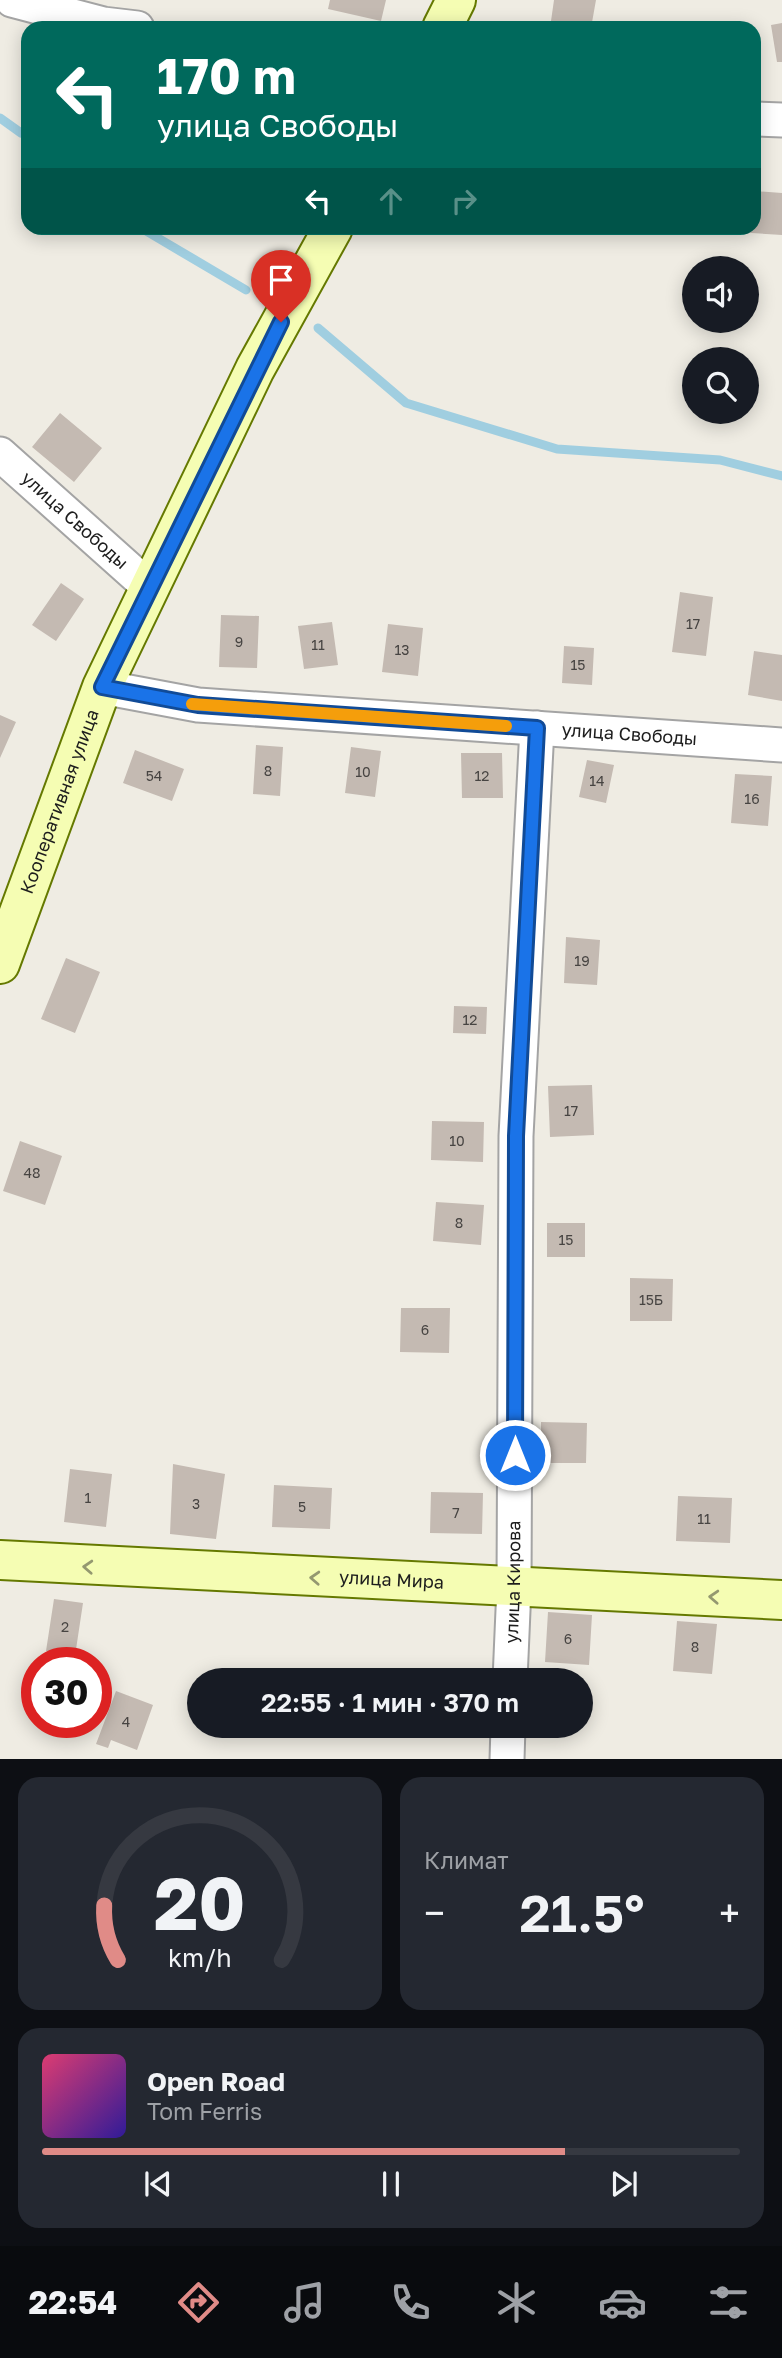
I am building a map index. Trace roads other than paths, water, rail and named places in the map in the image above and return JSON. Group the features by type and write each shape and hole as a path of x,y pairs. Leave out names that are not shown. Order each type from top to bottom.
{"main road":[{"path":"446,21 456,0"},
{"name":"Кооперативная улица","path":"0,964 102,687 255,369 329,235"},
{"name":"улица Мира","path":"0,1560 782,1600"}],"street":[{"path":"12,0 95,21"},
{"path":"761,119 782,120"},
{"name":"улица Свободы","path":"0,454 150,587"},
{"name":"улица Свободы","path":"102,687 198,705 782,745"},
{"name":"улица Кирова","path":"511,1668 514,1587 516,1136 537,728"},
{"path":"507,1759 508,1738"}],"waterway":[{"path":"0,118 21,133"},
{"path":"153,235 246,290"},
{"path":"318,328 406,403 557,449 720,460 782,476"}]}
